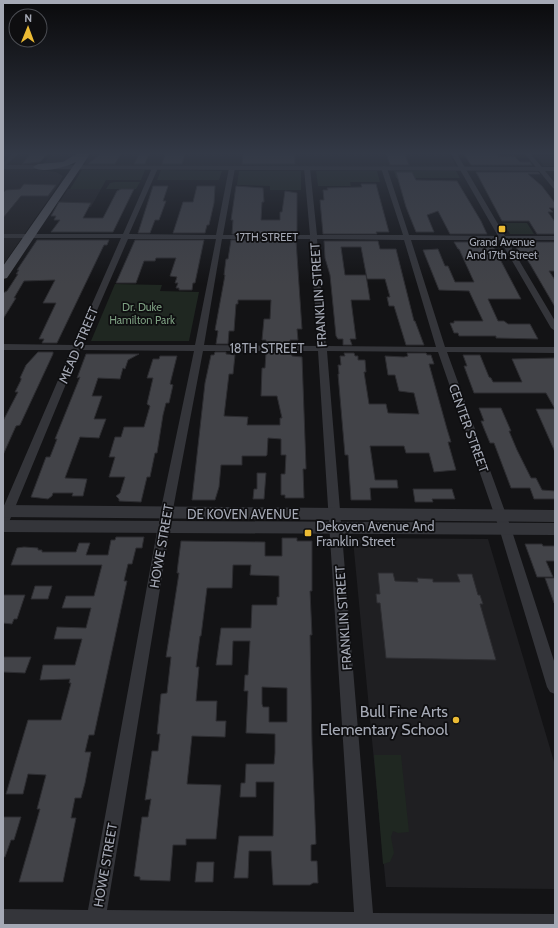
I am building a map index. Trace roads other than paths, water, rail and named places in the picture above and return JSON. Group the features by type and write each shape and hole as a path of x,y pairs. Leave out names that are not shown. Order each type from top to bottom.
{"main road":[{"path":"3,275 56,197"}],"street":[{"name":"MEAD STREET","path":"4,518 141,197"},
{"name":"HOWE STREET","path":"95,923 165,520 199,348 226,197"},
{"name":"FRANKLIN STREET","path":"310,197 336,521 364,924"},
{"name":"CENTER STREET","path":"393,197 442,349 502,522 555,688"},
{"path":"479,197 555,328"},
{"name":"17TH STREET","path":"3,236 555,238"},
{"name":"18TH STREET","path":"3,347 555,350"},
{"name":"DE KOVEN AVENUE","path":"4,518 502,522 555,516"},
{"name":"DE KOVEN AVENUE","path":"502,522 555,529"},
{"path":"3,919 95,923 555,924"}],"place":[{"name":"Grand Avenue And 17th Street","path":"502,229"},
{"name":"Dekoven Avenue And Franklin Street","path":"308,533"},
{"name":"Bull Fine Arts Elementary School","path":"456,720"}],"park label":[{"name":"Dr. Duke Hamilton Park","path":"142,313"}]}
